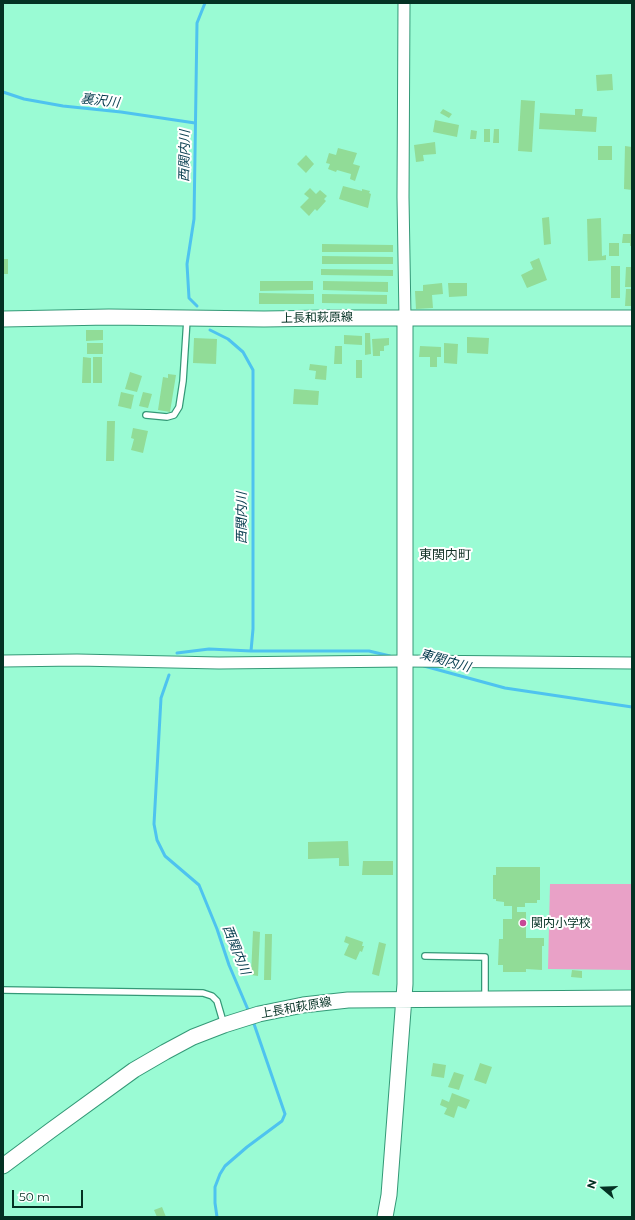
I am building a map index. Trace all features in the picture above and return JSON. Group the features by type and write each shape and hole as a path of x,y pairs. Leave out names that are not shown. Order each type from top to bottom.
{"main road":[{"name":"上長和萩原線","path":"3,319 109,317 187,319 632,318"},
{"path":"386,1217 404,999 405,318"},
{"name":"上長和萩原線","path":"3,1166 134,1070 193,1038 224,1025 259,1014 303,1005 348,1000 632,998"}],"street":[{"path":"404,3 402,198 405,318"},
{"path":"3,661 77,660 219,664 405,661 632,663"}],"lane":[{"path":"146,415 167,417 174,415 180,407 187,319"},
{"path":"425,956 485,957 486,998"},
{"path":"3,990 203,993 212,996 217,1001 224,1025"}],"shaded area":[{"path":"550,884 632,884 632,970 548,969"}],"building":[{"path":"612,74 613,90 597,91 596,75"},
{"path":"521,100 535,101 532,152 518,151"},
{"path":"443,109 452,114 449,118 440,113"},
{"path":"575,109 583,109 582,116 597,117 596,132 539,129 540,113 575,115"},
{"path":"435,120 459,125 457,137 433,132"},
{"path":"484,129 490,129 490,142 484,142"},
{"path":"494,129 499,129 499,143 493,143"},
{"path":"471,130 477,131 476,139 470,139"},
{"path":"435,142 436,154 423,155 424,161 416,162 414,145"},
{"path":"598,146 612,146 612,160 598,160"},
{"path":"625,146 632,147 632,190 624,189"},
{"path":"338,148 357,153 353,164 360,166 355,181 350,179 351,174 337,170 336,172 328,169 330,164 326,163 329,153 336,155"},
{"path":"306,155 314,164 306,173 297,164"},
{"path":"343,186 362,191 362,189 370,191 369,193 371,194 368,208 339,199"},
{"path":"310,188 316,194 320,190 327,196 324,199 326,201 317,211 315,209 309,216 300,207 309,198 304,194"},
{"path":"549,217 551,244 544,245 542,218"},
{"path":"601,218 602,256 606,255 606,260 588,261 587,219"},
{"path":"623,234 632,234 632,246 630,246 630,243 622,243"},
{"path":"609,243 619,243 619,256 609,256"},
{"path":"322,244 393,245 393,252 322,252"},
{"path":"322,256 393,257 393,264 322,264"},
{"path":"539,258 547,280 527,288 521,275 533,269 530,262"},
{"path":"3,259 8,259 8,274 3,274"},
{"path":"611,266 620,266 620,298 611,298"},
{"path":"626,267 632,267 632,287 625,287"},
{"path":"321,269 393,270 393,276 321,275"},
{"path":"260,281 313,281 313,290 260,291"},
{"path":"323,281 388,282 388,292 323,290"},
{"path":"442,283 443,294 432,295 433,308 416,309 415,291 423,291 423,285"},
{"path":"448,283 467,283 467,296 449,297"},
{"path":"626,289 632,289 632,306 625,306"},
{"path":"259,293 314,294 314,304 259,304"},
{"path":"322,294 387,295 387,304 322,303"},
{"path":"86,330 103,330 103,340 86,341"},
{"path":"365,333 370,333 371,354 365,355"},
{"path":"344,335 362,336 362,345 344,344"},
{"path":"467,337 489,338 488,354 467,353"},
{"path":"194,338 217,339 216,364 193,363"},
{"path":"389,338 389,345 384,346 384,351 380,351 380,356 373,356 372,339"},
{"path":"87,343 103,343 103,354 87,354"},
{"path":"444,343 458,344 457,364 444,363"},
{"path":"335,346 342,346 342,364 334,364"},
{"path":"420,346 441,347 441,357 437,357 437,367 430,367 430,357 419,357"},
{"path":"83,357 91,358 91,383 82,383"},
{"path":"93,357 102,357 102,383 93,383"},
{"path":"356,360 362,360 362,378 356,378"},
{"path":"310,364 327,366 326,380 315,379 316,371 309,370"},
{"path":"130,372 142,376 137,392 125,389"},
{"path":"168,374 176,375 170,412 158,410 163,377 168,378"},
{"path":"294,389 319,391 318,405 293,404"},
{"path":"121,392 134,395 131,409 118,406"},
{"path":"143,392 152,394 148,408 139,406"},
{"path":"107,421 115,421 114,461 106,461"},
{"path":"133,428 148,431 143,453 131,450 134,439 131,438"},
{"path":"348,841 349,866 339,866 339,858 308,859 308,842"},
{"path":"363,861 393,861 393,875 362,875"},
{"path":"496,867 540,867 540,900 537,900 537,903 525,903 525,907 517,907 517,912 526,912 526,938 544,938 544,946 542,946 542,970 526,969 526,972 503,972 503,965 498,965 499,939 503,939 503,919 512,919 512,906 504,906 504,902 493,899 493,875 496,875"},
{"path":"253,931 260,932 258,976 251,975"},
{"path":"265,934 272,934 271,980 264,980"},
{"path":"346,936 363,942 362,946 364,946 362,952 360,951 356,960 344,955 349,944 344,942"},
{"path":"379,942 386,944 379,976 372,974"},
{"path":"572,970 582,971 582,978 571,977"},
{"path":"433,1063 446,1065 444,1078 431,1076"},
{"path":"480,1063 492,1067 486,1084 474,1080"},
{"path":"454,1072 464,1075 459,1090 448,1087"},
{"path":"452,1093 470,1100 466,1109 458,1106 454,1118 444,1114 447,1108 440,1105 442,1099 449,1102"},
{"path":"162,1207 166,1217 157,1217 154,1210"}],"waterway":[{"name":"西関内川","path":"197,306 189,298 187,264 194,219 197,23 205,3"},
{"name":"裏沢川","path":"3,92 24,99 63,106 121,112 195,123"},
{"name":"西関内川","path":"210,330 228,339 243,352 253,370 253,629 251,651"},
{"name":"東関内川","path":"177,653 209,649 251,651 369,651 390,656"},
{"name":"東関内川","path":"424,666 505,688 632,707"},
{"name":"西関内川","path":"169,675 161,698 154,824 157,840 165,856 199,885 217,929 229,965 249,1012"},
{"name":"西関内川","path":"217,1217 215,1187 225,1166 247,1147 282,1121 285,1114 253,1021"}],"place":[{"name":"関内小学校","path":"523,923"}],"district":[{"name":"東関内町","path":"445,555"}]}
